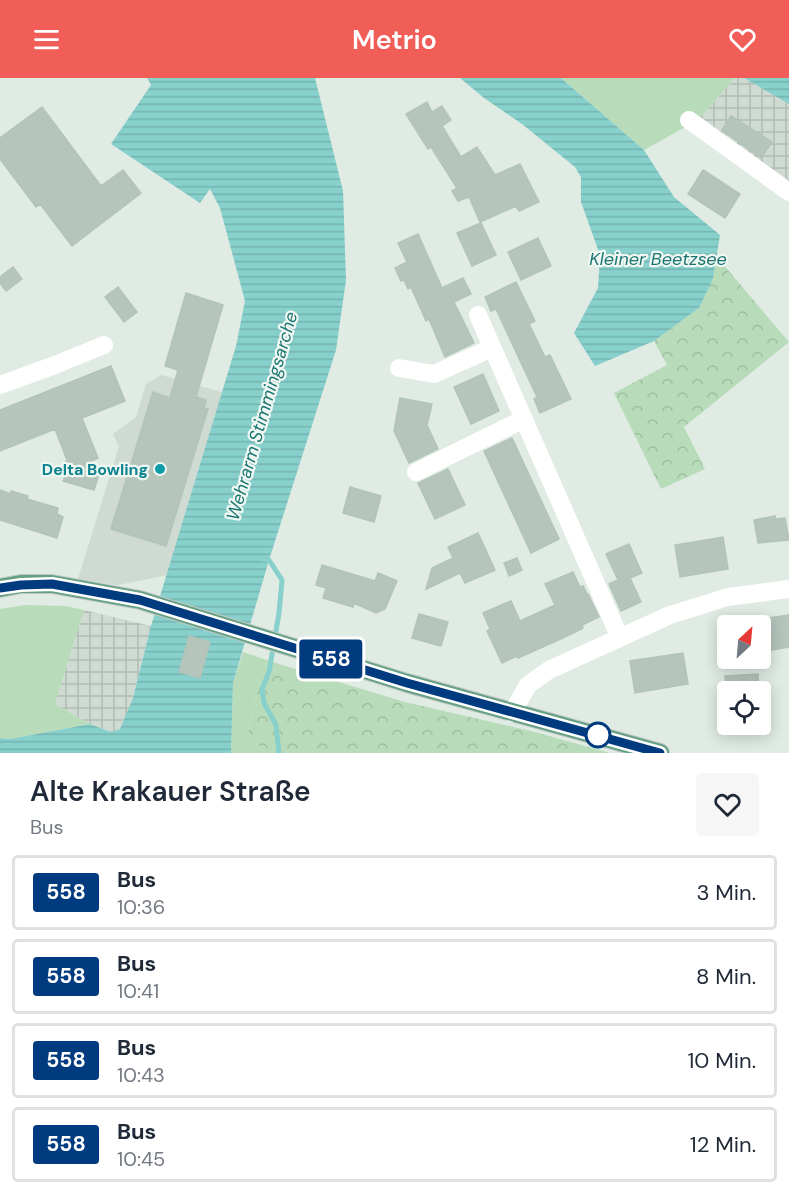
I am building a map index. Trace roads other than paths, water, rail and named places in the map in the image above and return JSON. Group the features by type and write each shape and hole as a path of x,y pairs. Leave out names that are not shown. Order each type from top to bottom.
{"main road":[{"path":"0,588 52,584 140,600 407,683 660,753"}],"street":[{"path":"689,120 789,192"},
{"path":"478,315 620,638"},
{"path":"0,385 104,345"},
{"path":"399,368 434,374 492,348"},
{"path":"416,472 524,419"},
{"path":"512,713 528,685 549,670 670,615 728,597 789,589"}],"water":[{"name":"Wehrarm Stimmingsarche","path":"147,78 315,78 343,191 346,280 336,350 269,560 233,683 231,753 0,753 0,738 10,739 90,724 111,732 120,729 133,698 151,626 236,346 245,301 220,208 210,189 200,203 111,144 151,85"},
{"name":"Kleiner Beetzsee","path":"460,78 561,78 644,150 674,197 720,235 713,279 699,308 654,341 595,366 574,333 598,288 600,255 581,202 581,177 575,167"},
{"path":"744,78 789,78 789,104"}],"waterway":[{"path":"263,559 269,560 282,580 269,672 262,689 264,703 276,725 279,753"}],"place":[{"name":"Delta Bowling","path":"160,469"}]}
